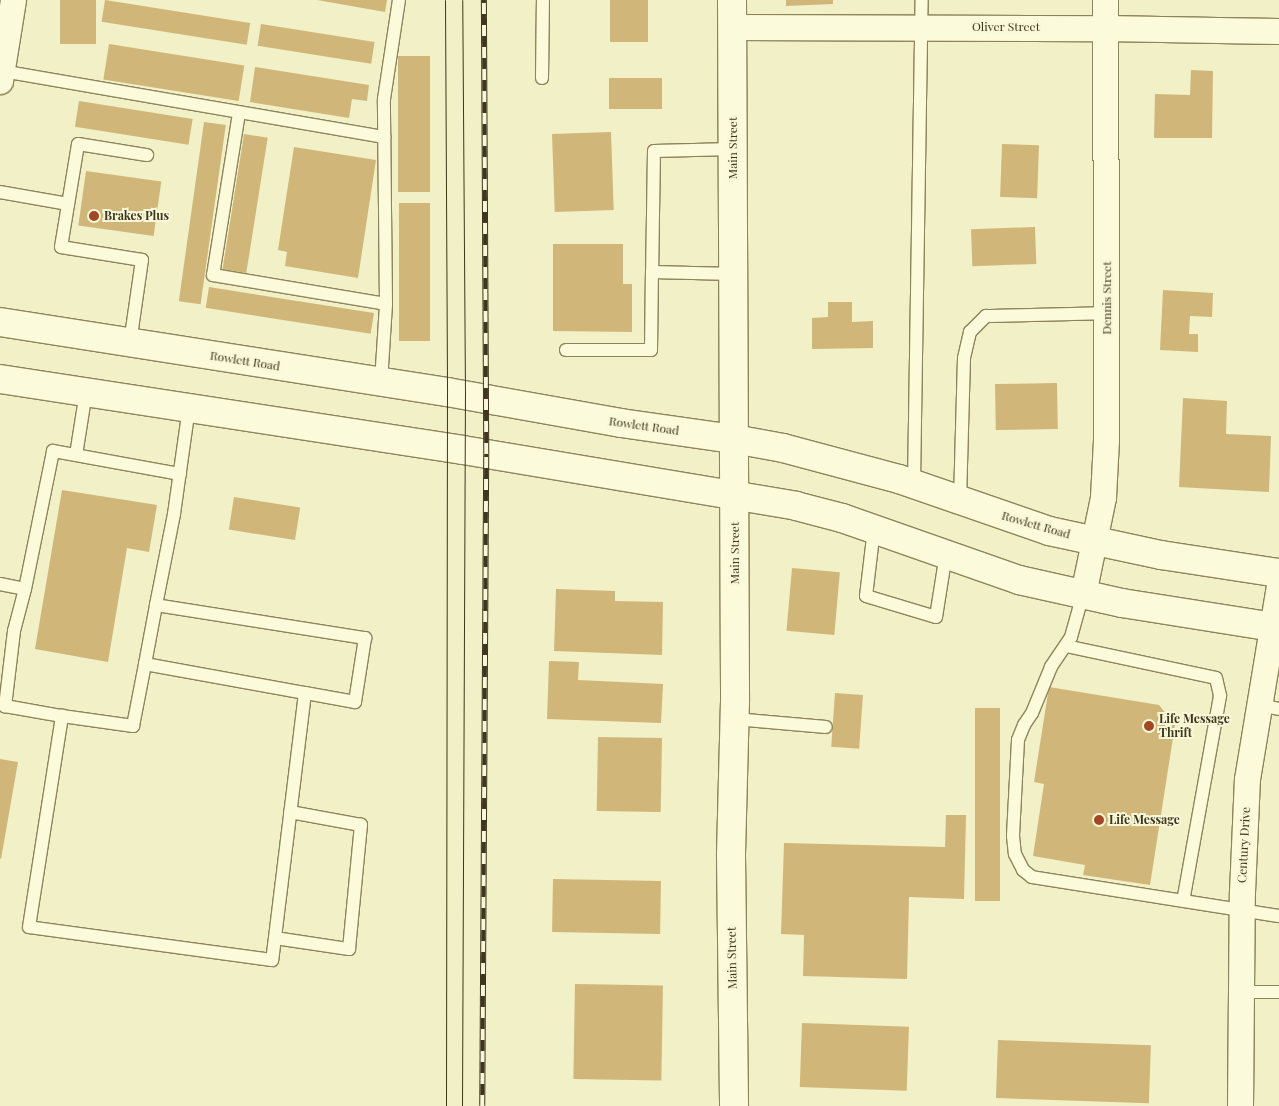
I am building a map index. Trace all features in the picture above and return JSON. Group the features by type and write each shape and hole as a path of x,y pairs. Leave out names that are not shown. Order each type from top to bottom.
{"main road":[{"name":"Main Street","path":"732,0 735,719 731,856 734,1106"},
{"name":"Rowlett Road","path":"0,322 381,382 621,423 734,439 817,457 914,484 1049,531 1161,555 1279,573"},
{"path":"0,381 188,407 463,450 796,506 874,529 1019,580 1083,594 1275,628"}],"street":[{"path":"1,76 13,0"},
{"name":"Dennis Street","path":"1083,594 1103,497 1107,313 1104,0"},
{"name":"Oliver Street","path":"733,28 1105,28 1279,31"},
{"name":"Century Drive","path":"1240,1106 1240,992 1247,779 1269,707 1279,586"}],"lane":[{"path":"381,382 386,304 384,99 399,0"},
{"path":"542,78 543,0"},
{"path":"914,484 922,0"},
{"path":"1,76 384,137"},
{"path":"239,113 212,275 386,304"},
{"path":"130,343 142,260 61,247 78,144 147,155"},
{"path":"566,350 650,350 654,151 733,149"},
{"path":"0,192 68,204"},
{"path":"652,272 733,274"},
{"path":"960,501 964,358 970,332 986,316 1107,313"},
{"path":"76,454 86,392"},
{"path":"180,474 53,451 25,589 14,631 5,706 133,726 180,474 188,407"},
{"path":"874,529 866,596 936,617 946,554"},
{"path":"0,584 25,589"},
{"path":"1083,594 1071,637 1051,667 1032,713 1024,725 1018,740 1013,836 1016,854 1023,870 1032,877 1279,916"},
{"path":"145,664 355,702 365,638 156,606"},
{"path":"1066,646 1216,678 1220,696 1183,901"},
{"path":"62,716 29,927 272,960 305,693"},
{"path":"735,719 826,727"},
{"path":"275,938 349,949 361,825 290,812"},
{"path":"1240,992 1279,992"}],"building":[{"path":"60,0 96,0 96,44 60,44"},
{"path":"105,0 250,23 247,45 102,22"},
{"path":"317,0 387,0 385,12"},
{"path":"610,0 648,0 648,42 610,42"},
{"path":"786,0 833,0 833,4 786,6"},
{"path":"261,24 375,42 371,64 258,46"},
{"path":"109,44 244,65 239,101 103,80"},
{"path":"398,56 430,56 430,192 398,192"},
{"path":"255,67 369,85 367,101 352,99 349,118 250,102"},
{"path":"1191,70 1213,71 1212,138 1154,138 1155,94 1190,95"},
{"path":"609,78 662,78 662,109 609,109"},
{"path":"79,101 193,119 189,145 75,127"},
{"path":"204,122 226,125 201,304 179,301"},
{"path":"611,132 614,210 555,212 552,134"},
{"path":"244,134 268,138 246,273 223,269"},
{"path":"1002,144 1039,145 1037,198 1000,197"},
{"path":"294,147 376,160 358,278 285,266 287,252 278,250"},
{"path":"86,171 161,182 154,236 78,225"},
{"path":"399,203 430,203 430,341 399,341"},
{"path":"1035,227 1036,264 972,266 971,229"},
{"path":"553,244 623,244 623,284 632,284 632,332 553,331"},
{"path":"209,287 374,313 371,334 206,308"},
{"path":"1163,290 1213,293 1212,317 1190,316 1189,334 1198,334 1198,352 1160,350"},
{"path":"828,302 852,302 852,322 873,321 873,348 812,349 812,318 828,317"},
{"path":"1057,383 1058,429 996,430 995,384"},
{"path":"1183,398 1227,401 1226,434 1271,436 1269,492 1179,487"},
{"path":"62,490 157,505 149,552 127,548 108,662 35,649"},
{"path":"234,497 300,507 295,540 229,530"},
{"path":"792,568 840,572 834,635 787,631"},
{"path":"556,589 615,591 615,601 663,602 662,655 554,651"},
{"path":"549,661 579,662 578,680 663,684 661,723 547,719"},
{"name":"Life Message","path":"1049,687 1159,705 1175,725 1150,885 1083,875 1085,865 1033,856 1044,784 1034,782"},
{"path":"835,693 863,695 859,749 831,747"},
{"path":"975,708 1000,708 1000,901 975,901"},
{"path":"598,737 662,738 661,812 597,811"},
{"path":"0,759 18,762 1,859 0,858"},
{"path":"946,815 966,815 964,899 909,897 907,979 803,976 804,935 781,934 784,843 945,847"},
{"path":"553,879 661,881 660,934 552,932"},
{"path":"575,984 663,986 661,1081 573,1079"},
{"path":"802,1023 909,1027 907,1091 800,1087"},
{"path":"998,1040 1151,1045 1149,1103 996,1098"}],"tram line":[{"path":"445,0 447,392 446,1106"},
{"path":"462,0 465,395 462,1106"}],"railway":[{"path":"482,1106 486,454 484,0"}],"place":[{"name":"Brakes Plus","path":"94,216"},
{"name":"Life Message Thrift","path":"1149,726"},
{"name":"Life Message","path":"1099,820"}]}
